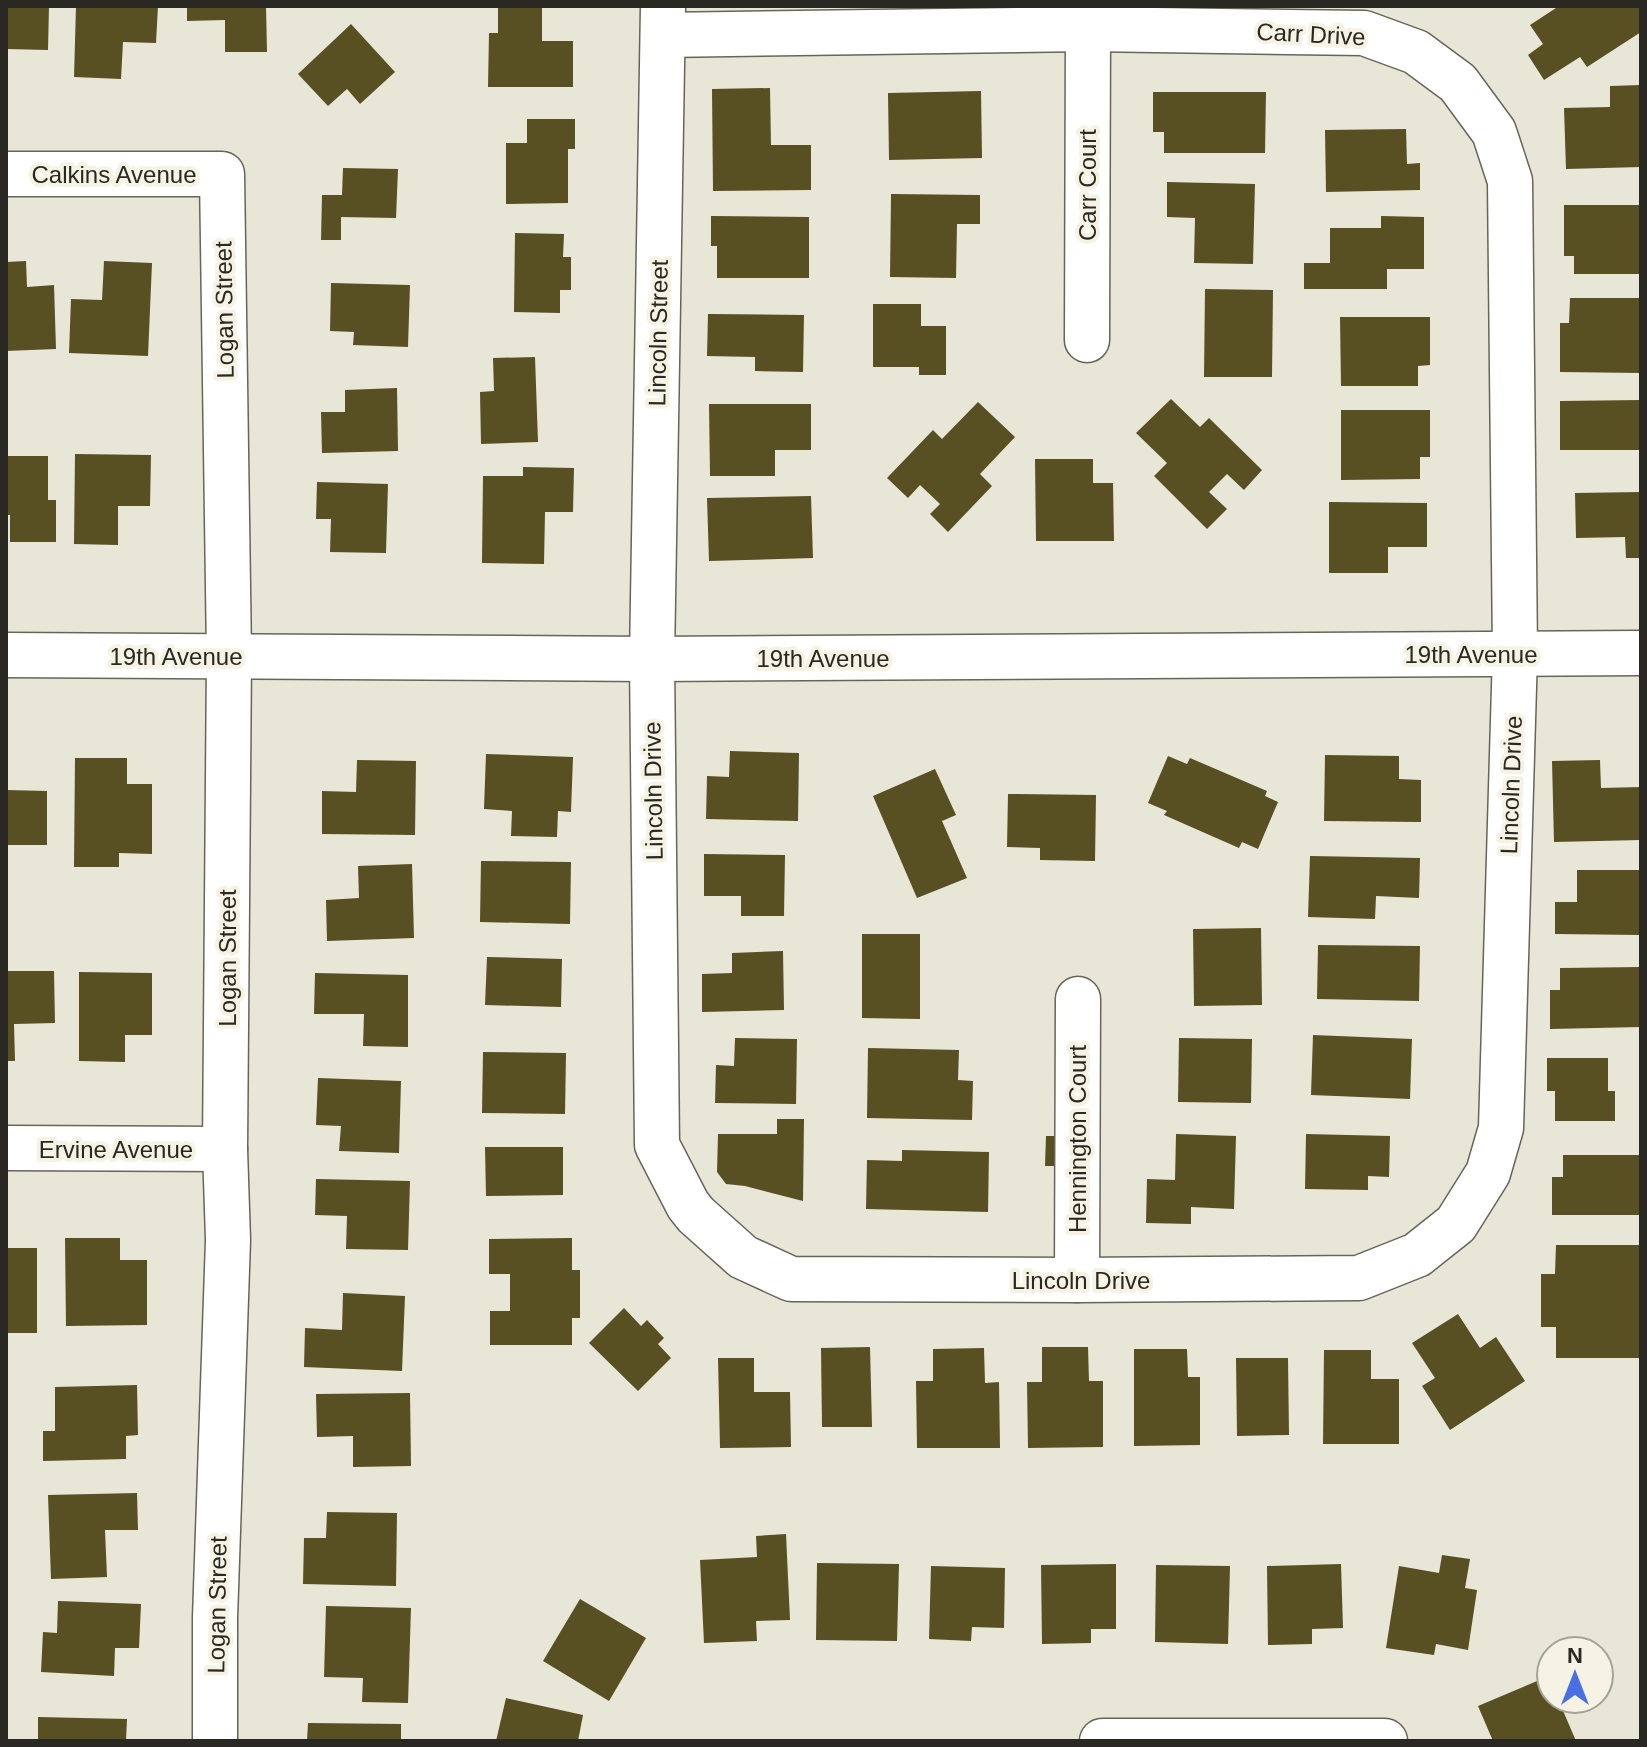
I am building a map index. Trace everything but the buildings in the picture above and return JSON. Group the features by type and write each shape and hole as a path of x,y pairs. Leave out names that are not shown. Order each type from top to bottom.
{"street":[{"name":"Carr Drive","path":"663,20 1364,33 1416,52 1458,83 1494,132 1510,181 1515,653"},
{"name":"Lincoln Street","path":"652,659 663,20"},
{"name":"Carr Court","path":"1087,340 1088,29"},
{"name":"Calkins Avenue","path":"6,174 222,174"},
{"name":"Logan Street","path":"215,1741 215,1618 228,1240 225,1149 229,656 222,174"},
{"name":"Lincoln Drive","path":"652,659 657,1145 688,1205 743,1257 791,1279 1077,1280 1359,1278 1417,1255 1456,1224 1488,1173 1501,1128 1515,653"},
{"name":"19th Avenue","path":"6,655 652,659 1641,653"},
{"name":"Hennington Court","path":"1077,1280 1078,999"},
{"name":"Ervine Avenue","path":"6,1148 225,1149"},
{"path":"1102,1741 1385,1741"}]}
